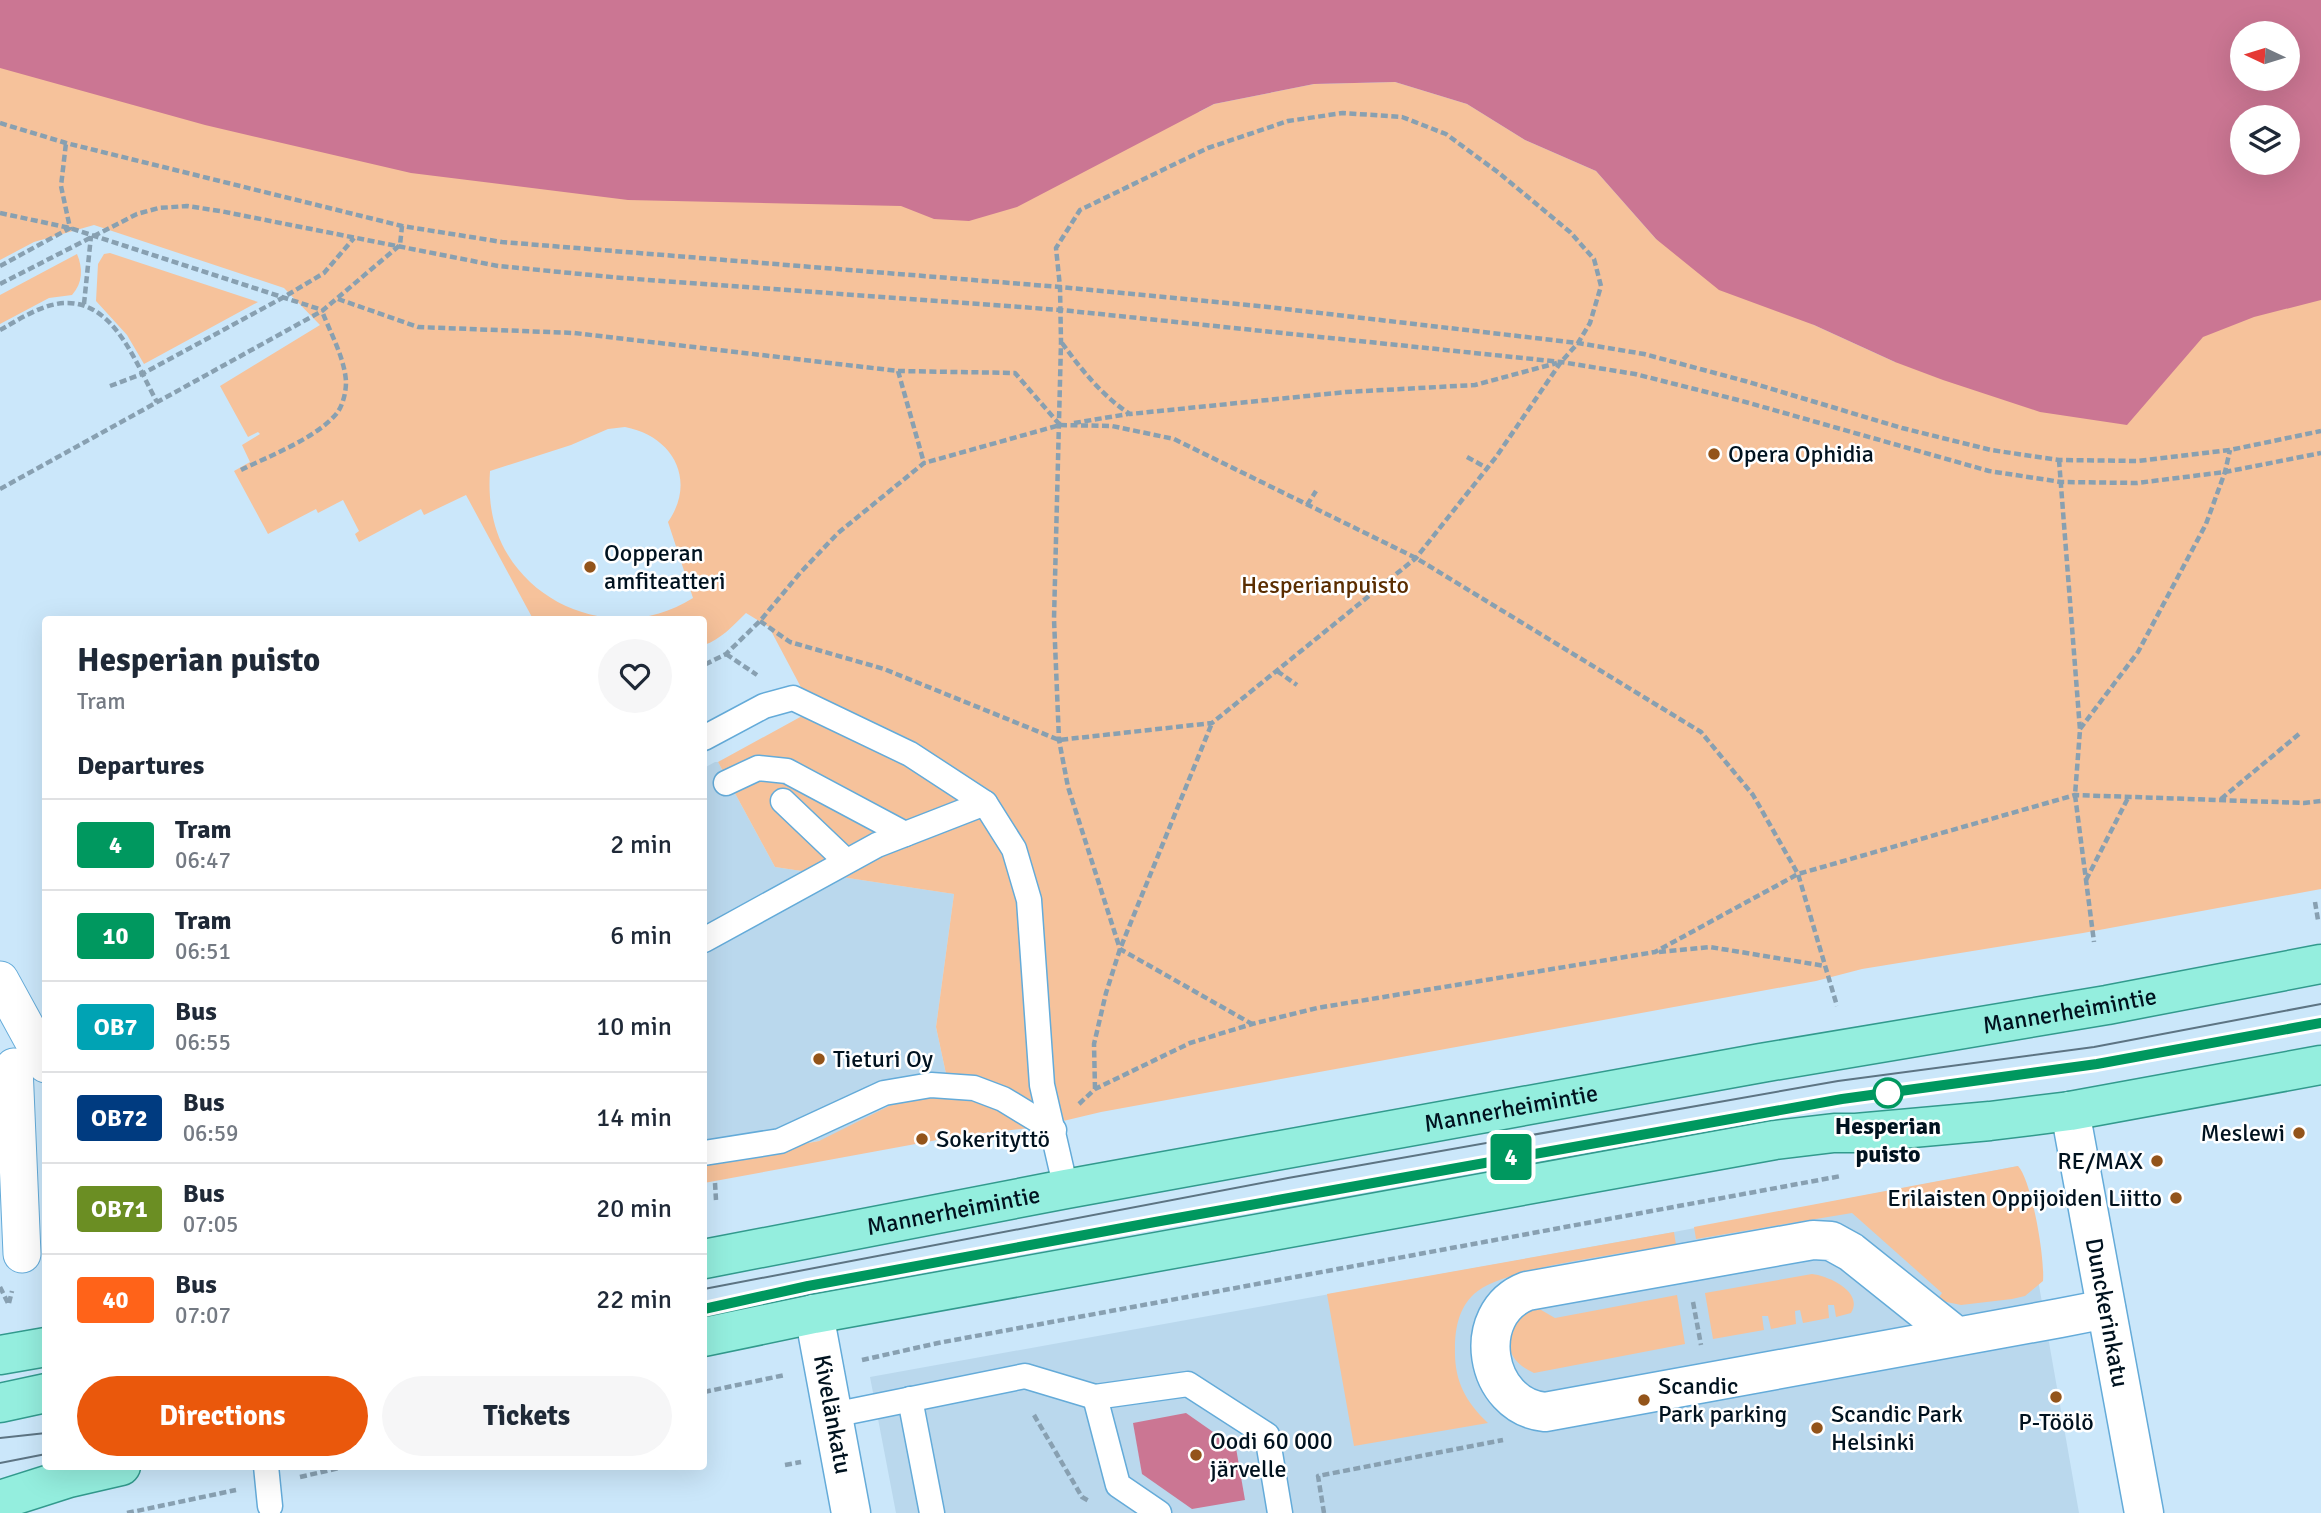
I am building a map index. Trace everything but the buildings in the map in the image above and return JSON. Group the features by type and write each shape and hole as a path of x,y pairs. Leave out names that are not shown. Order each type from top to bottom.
{"main road":[{"name":"Mannerheimintie","path":"707,1258 1066,1189 2321,964"},
{"path":"707,1336 814,1314 1775,1140 1990,1121 2070,1111 2321,1065"},
{"path":"0,1355 42,1348"},
{"path":"0,1403 42,1394"},
{"path":"0,1500 25,1490 105,1470"}],"street":[{"path":"0,980 29,1062 21,1153 22,1254"},
{"name":"Dunckerinkatu","path":"2070,1111 2144,1513"},
{"path":"1956,1336 1851,1252 1831,1241 1813,1240 1528,1291 1514,1296 1504,1304 1493,1327 1491,1357 1506,1391 1521,1405 1534,1411 1545,1412 2106,1309"},
{"name":"Kivelänkatu","path":"814,1314 851,1513"}],"lane":[{"path":"707,736 764,706 793,698 910,754 985,803 1014,849 1029,900 1042,1085 1066,1189"},
{"path":"726,783 758,768 787,771 905,834"},
{"path":"783,801 846,861"},
{"path":"707,938 877,845 985,803"},
{"path":"707,1153 780,1141 884,1093 931,1085 974,1088 1003,1099 1054,1130"},
{"path":"833,1415 1026,1376 1095,1396 1188,1384 1267,1435 1280,1513"},
{"path":"1095,1396 1118,1485 1160,1513"},
{"path":"910,1399 932,1513"},
{"path":"266,1470 270,1506"}],"path":[{"path":"1095,1089 1094,1044 1120,948 1212,723 1416,558 1487,468 1590,323 1601,286 1594,259 1570,232 1499,173 1446,134 1402,117 1343,113 1288,121 1208,148 1080,210 1056,248 1061,342 1054,619 1059,740 1068,787 1120,948 1252,1024"},
{"path":"0,123 66,143 402,226 502,242 1060,287 1268,307 1578,343 1644,354 1902,428 1991,450 2059,460 2138,461 2230,450 2321,431"},
{"path":"66,143 61,187 70,228"},
{"path":"0,284 137,214 159,208 187,206 253,216 354,239 400,245 512,268 1061,310 1561,362 1635,374 1742,401 1989,471 2061,482 2137,483 2225,472 2321,453"},
{"path":"0,213 70,228 322,311 346,382 341,407 336,415 309,436 241,470"},
{"path":"0,489 322,311 400,245 402,226"},
{"path":"0,266 70,228"},
{"path":"84,304 91,236"},
{"path":"110,386 142,374 324,273 354,239"},
{"path":"338,299 418,327 574,333 898,371 1015,373 1060,425 1112,426 1174,439 1416,558 1701,732 1753,795 1798,874 1837,1006"},
{"path":"0,330 36,310 64,303 84,304 97,311 116,331 157,402"},
{"path":"1061,342 1087,376 1120,408 1130,414"},
{"path":"707,664 726,654 760,621 838,533 924,463 1060,425 1130,414 1346,392 1475,385 1561,362"},
{"path":"898,371 924,463"},
{"path":"2080,730 2138,652 2206,524 2230,450"},
{"path":"1467,457 1487,468"},
{"path":"2059,460 2080,730 2075,795 2094,942"},
{"path":"1307,505 1315,491"},
{"path":"760,621 790,642 884,669 1059,740 1212,723"},
{"path":"1277,671 1297,685"},
{"path":"2220,799 2300,734"},
{"path":"1655,952 1798,874 2075,795 2304,803 2321,801"},
{"path":"2085,880 2128,798"},
{"path":"2315,902 2318,920"},
{"path":"1054,1130 1095,1089 1190,1043 1317,1008 1655,952 1710,947 1825,966"},
{"path":"851,1362 937,1343 1852,1174"},
{"path":"1686,1264 1708,1381"},
{"path":"0,1287 9,1303"},
{"path":"707,1391 790,1374"},
{"path":"1028,1403 1082,1497 1099,1508"},
{"path":"2056,1419 2057,1424 2078,1421"}],"shaded area":[{"path":"0,0 2321,0 2321,300 2254,317 2203,337 2127,425 2040,412 1895,362 1814,325 1719,290 1656,239 1596,171 1525,140 1467,104 1395,82 1314,84 1214,104 1017,207 969,221 934,219 901,206 628,200 411,173 205,125 0,68"},
{"path":"718,762 775,867 954,894 936,1027 955,1116 707,1161 707,766"},
{"path":"2018,1166 2079,1513 896,1513 870,1377 1674,1232"},
{"path":"1186,1413 1236,1448 1245,1500 1192,1509 1142,1474 1133,1423"}],"green space":[{"name":"Hesperianpuisto","path":"0,0 1199,112 1214,104 1314,84 1395,82 1467,104 1525,140 1596,171 1656,239 1814,325 1895,362 2321,223 2321,889 2083,933 1862,969 1816,981 1101,1112 1038,1127 959,1136 707,1182 707,1161 819,1141 891,1105 918,1099 951,1097 936,1027 954,894 775,867 718,762 813,710 769,627 746,613 721,636 707,644 707,616 647,616 669,610 693,598 668,522 680,491 680,476 667,450 642,432 625,427 608,429 571,445 490,471 492,514 508,555 524,576 544,594 567,606 600,616 531,616 466,495 424,515 421,509 359,542 355,534 359,531 343,500 318,513 316,509 268,534 234,471 250,462 242,445 260,434 258,432 248,437 220,386 320,325 284,288 94,225 34,242 0,260"},
{"path":"110,253 258,302 144,364 127,335 96,301 98,264 104,254"},
{"path":"77,254 81,275 72,295 49,298 0,324 0,295"},
{"path":"2018,1166 2028,1187 2036,1221 2043,1281 2025,1296 2012,1299 1961,1305 1937,1300 1942,1293 1852,1213 1696,1239 1694,1227"},
{"path":"1674,1232 1676,1245 1539,1268 1489,1284 1474,1294 1459,1319 1456,1333 1456,1370 1467,1398 1488,1423 1354,1446 1327,1294"},
{"path":"1812,1274 1827,1278 1849,1292 1854,1305 1851,1313 1836,1317 1834,1305 1828,1305 1829,1318 1803,1323 1800,1310 1795,1311 1796,1324 1771,1329 1768,1316 1762,1316 1764,1330 1713,1339 1705,1293"},
{"path":"1677,1295 1685,1344 1534,1373 1514,1358 1510,1349 1512,1331 1526,1314 1536,1307 1555,1318"}],"tram line":[{"path":"707,1288 1288,1178 1838,1081 2094,1047 2321,1004"},
{"path":"707,1308 808,1286 1288,1197 1842,1099 2097,1064 2321,1023"},
{"name":"4","path":"707,1308 808,1286 1394,1178 1842,1099 2036,1074 2321,1023"},
{"path":"0,1438 42,1433"},
{"path":"0,1463 42,1455"}],"place":[{"name":"Opera Ophidia","path":"1714,454"},
{"name":"Oopperan amfiteatteri","path":"590,567"},
{"name":"Tieturi Oy","path":"819,1059"},
{"name":"Hesperian puisto","path":"1888,1093"},
{"name":"Meslewi","path":"2299,1133"},
{"name":"Sokerityttö","path":"922,1139"},
{"name":"RE/MAX","path":"2157,1161"},
{"name":"Erilaisten Oppijoiden Liitto","path":"2176,1198"},
{"name":"P-Töölö","path":"2056,1397"},
{"name":"Scandic Park parking","path":"1644,1400"},
{"name":"Scandic Park Helsinki","path":"1817,1428"},
{"name":"Oodi 60 000 järvelle","path":"1196,1455"}]}
